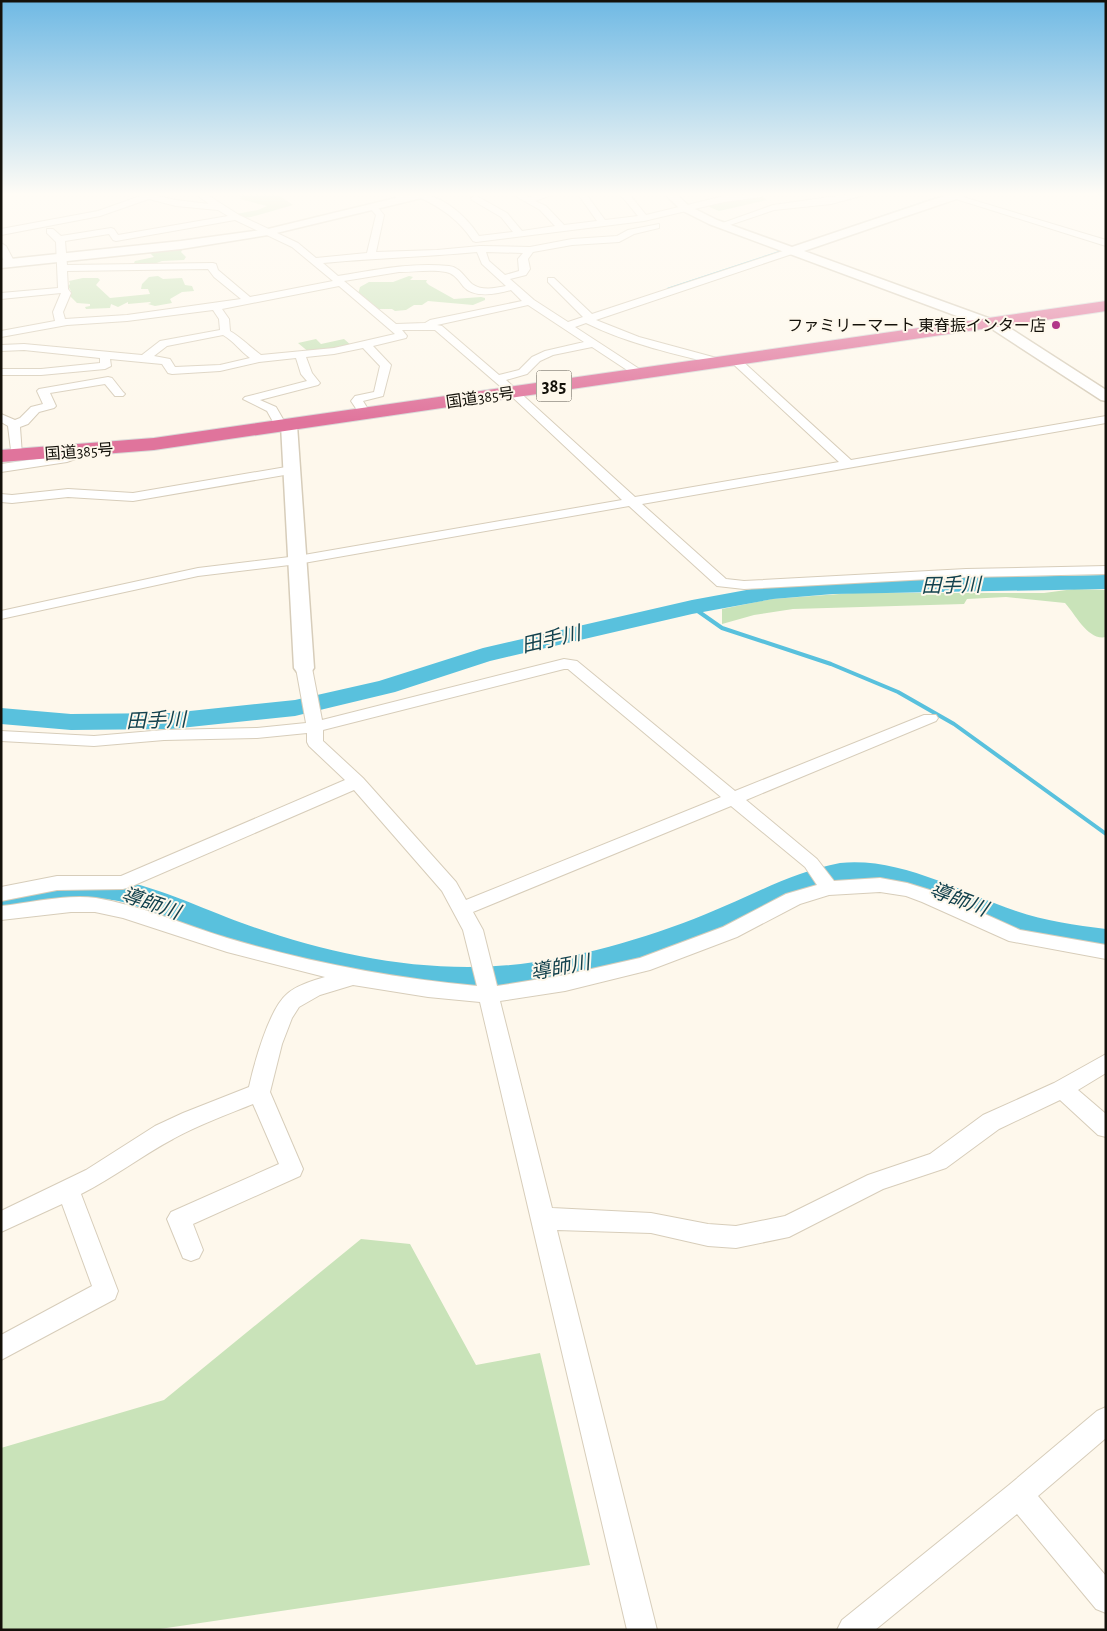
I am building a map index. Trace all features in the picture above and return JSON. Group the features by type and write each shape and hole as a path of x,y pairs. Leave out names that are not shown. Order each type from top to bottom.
{"highway":[{"name":"国道385号","path":"8,455 154,444 1106,306"}],"street":[{"path":"61,323 58,312 66,293 63,290 62,270"},
{"path":"213,270 218,277 244,295 248,301"},
{"path":"325,270 390,326 428,326 438,328 513,392 514,395 722,582 744,585 966,573 1106,570"},
{"path":"1,334 84,320 127,318 216,307 393,270"},
{"path":"451,270 463,278 468,286 479,291 495,291 512,287"},
{"path":"495,270 530,302 640,374"},
{"path":"504,278 523,273 524,270"},
{"path":"566,326 735,270"},
{"path":"844,270 988,323 1010,333 1106,397"},
{"path":"552,280 589,319 609,331 674,351 728,361 848,464"},
{"path":"1,296 63,290"},
{"path":"428,326 430,322 530,302"},
{"path":"216,307 224,319 225,332"},
{"path":"1,348 24,347 146,358 166,361 172,371 220,368 259,360 366,344 402,336 394,327"},
{"path":"146,358 164,343 225,332 239,340 245,349 259,360"},
{"path":"365,414 357,401 359,398 379,394 386,370 386,365 366,344"},
{"path":"496,379 523,372 536,359 549,353 561,349 594,344"},
{"path":"1,372 41,372 106,366 105,355"},
{"path":"300,355 307,374 314,383 249,399 272,409 285,425 292,470 304,668 315,727 315,742 357,782 449,887 473,930 642,1630"},
{"path":"14,425 24,421 35,409 50,406 43,391 108,380 119,394"},
{"path":"1,417 14,425"},
{"path":"1,615 198,572 298,560 1106,419"},
{"path":"8,455 14,425"},
{"path":"1,468 67,458 88,450"},
{"path":"1,498 12,500 68,493 133,497 292,470"},
{"path":"3,738 94,741 164,735 257,733 315,727 564,664 572,664 811,863 829,888"},
{"path":"462,909 930,718"},
{"path":"1,894 57,883 123,882 357,782"},
{"path":"1,913 71,905 95,905 126,912 227,945 353,977 428,989 489,995 565,983 643,965 730,932 793,899 829,888 880,885 907,890 929,897 1016,936 1106,952"},
{"path":"190,1250 179,1219 292,1170 259,1092 262,1078 284,1012 292,1002 305,993 353,977"},
{"path":"543,1218 651,1223 708,1235 736,1237 789,1226 876,1182 938,1161 991,1122 1062,1090 1106,1062"},
{"path":"1062,1090 1106,1128"},
{"path":"1,1222 94,1176 163,1133 191,1119 259,1092"},
{"path":"1,1348 106,1292 68,1190"},
{"path":"852,1630 1019,1495 1106,1420"},
{"path":"1019,1495 1106,1599"}],"green space":[{"path":"158,276 163,279 182,278 185,285 192,286 194,291 182,292 170,299 172,303 155,306 148,304 150,302 128,304 128,302 118,307 111,304 110,308 86,309 85,307 90,306 90,304 77,303 70,296 71,291 68,286 70,284 69,281 83,278 98,278 100,280 96,285 110,298 150,294 148,289 141,289 142,284 149,277"},
{"path":"409,276 413,277 410,280 427,280 426,282 429,285 454,299 481,297 485,298 485,300 473,305 428,301 422,305 414,305 406,310 395,311 392,309 376,309 358,294 360,287 369,282 393,282"},
{"path":"316,339 321,344 344,339 352,346 310,353 298,343"},
{"path":"1074,589 1106,590 1106,637 1094,635 1088,631 1065,603 1006,597 967,599 964,604 793,609 754,615 722,624 722,609 772,599 853,593 1044,593"},
{"path":"361,1239 410,1244 476,1365 540,1353 590,1565 153,1630 1,1630 1,1448 164,1400"}],"waterway":[{"path":"668,289 725,270"},
{"name":"田手川","path":"1,716 71,722 171,721 295,708 386,687 483,655 692,607 773,592 833,587 1106,582"},
{"path":"692,607 722,628 831,664 898,692 954,724 1106,834"},
{"name":"導師川","path":"1,901 64,890 110,889 126,892 293,952 351,966 439,978 469,979 514,976 566,968 618,955 706,926 807,881 842,873 880,875 899,879 935,890 987,912 1031,927 1106,940"}],"place":[{"name":"ファミリーマート 東脊振インター店","path":"1056,325"}]}
